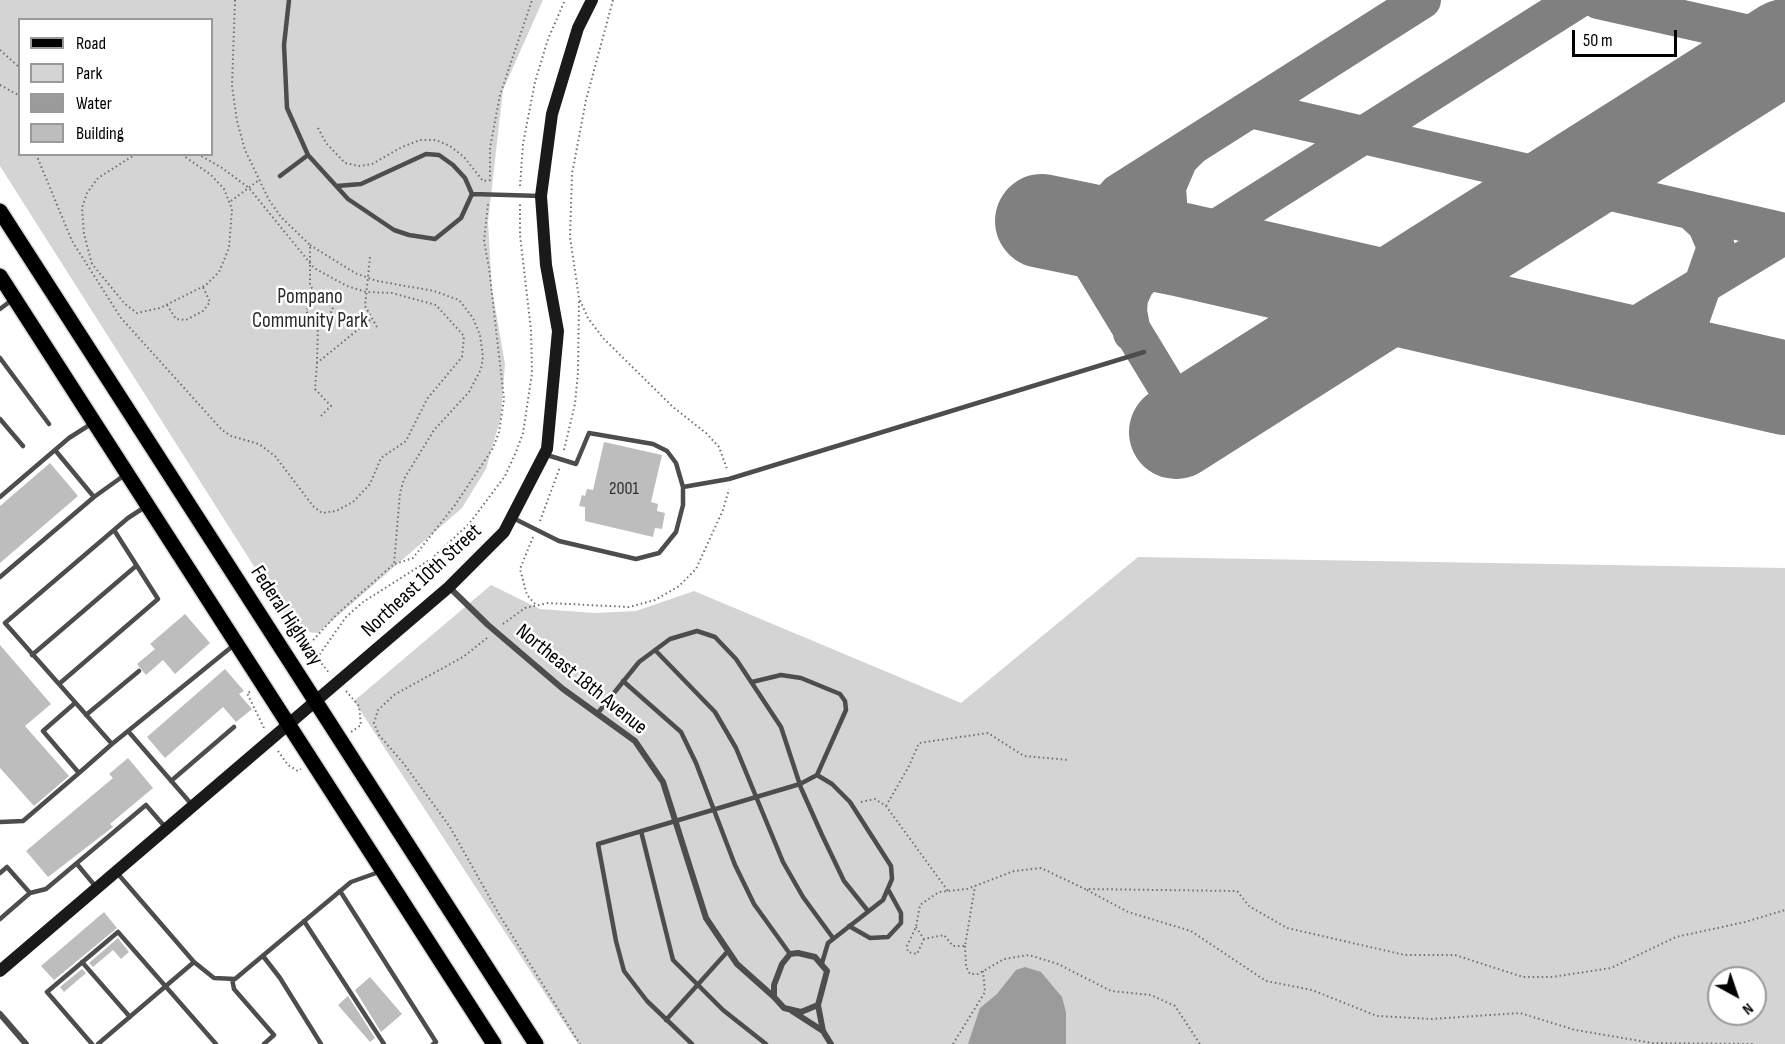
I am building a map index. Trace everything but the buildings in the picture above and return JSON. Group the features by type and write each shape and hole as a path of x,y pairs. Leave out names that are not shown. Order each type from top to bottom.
{"main road":[{"name":"Federal Highway","path":"0,211 536,1044"},
{"path":"0,276 494,1044"}],"street":[{"name":"Northeast 10th Street","path":"0,971 449,587 504,532 547,449 558,331 546,265 541,196 552,114 578,28 592,0"},
{"name":"Northeast 18th Avenue","path":"449,587 495,631 563,689 634,741 663,782 706,918 736,963 774,997"},
{"path":"822,1031 818,1005 827,971 822,963 807,954 790,954 774,985 774,997 822,1031 831,1044"},
{"path":"792,1011 801,1012 818,1005"},
{"path":"0,1014 26,1044"}],"lane":[{"path":"289,0 284,45 287,108 308,155 337,186 359,209 394,230 409,236 435,239 461,218 472,194 465,178 453,165 439,155 426,154 360,184 337,186"},
{"path":"280,177 308,155"},
{"path":"472,194 541,196"},
{"path":"0,309 14,298"},
{"path":"683,487 729,479 1144,352"},
{"path":"0,358 49,424"},
{"path":"0,419 23,446"},
{"path":"0,497 55,450 93,422"},
{"path":"512,517 559,541 636,559 659,553 676,532 683,504 683,487 676,463 667,451 653,444 589,433 576,464 544,454"},
{"path":"55,450 94,497"},
{"path":"0,577 94,497 127,474"},
{"path":"4,623 114,530 147,506"},
{"path":"59,684 158,599 114,530"},
{"path":"32,654 136,566"},
{"path":"0,618 112,744"},
{"path":"597,714 639,662 670,639 697,631 715,637 736,659 781,727 800,784 844,881 868,911"},
{"path":"0,822 23,821 112,744 236,643"},
{"path":"656,650 715,712 736,748 783,862 803,897 833,938"},
{"path":"86,715 139,671"},
{"path":"692,1044 647,1002 624,971 616,941 598,844 800,784 817,775 846,710 845,701 840,694 801,678 781,675 752,682"},
{"path":"623,681 681,732 696,763 735,865 754,904 790,954"},
{"path":"75,703 43,731 80,773"},
{"path":"171,781 234,727"},
{"path":"128,731 193,806"},
{"path":"817,775 832,784 851,804 891,866 892,879 889,891 828,943 822,963"},
{"path":"0,919 30,893 46,889 146,805 167,829"},
{"path":"641,831 673,960 723,1010 766,1044"},
{"path":"77,864 97,888"},
{"path":"0,873 7,867 30,893"},
{"path":"116,872 194,962 214,978 232,979 351,882 372,877 382,870"},
{"path":"340,891 436,1042 434,1044"},
{"path":"849,926 870,938 888,938 901,923 901,913 889,891"},
{"path":"304,921 384,1044"},
{"path":"92,1044 47,992 118,932 216,1044"},
{"path":"666,1020 728,951"},
{"path":"263,956 321,1044"},
{"path":"82,962 130,1017"},
{"path":"98,1044 194,962"},
{"path":"232,979 234,989 274,1035 264,1044"}],"path":[{"path":"235,0 232,86 237,121 245,150 259,180 281,217 310,245 367,277 434,291 459,300 473,318 483,347 481,369 477,380 463,400 434,430 404,479 400,493 394,564"},
{"path":"340,740 361,724 359,706 317,658 305,649 306,646 337,614 394,564 413,558 481,467 493,448 499,432 504,399 502,368 484,241 490,180 490,148 500,94 532,0"},
{"path":"317,658 346,617 363,602 431,558 470,524 505,476 524,433 532,373 531,330 520,235 519,172 533,92 548,39 565,0"},
{"path":"580,1044 500,916 450,827 404,764 379,735 374,723 378,710 394,695 463,657 525,608 548,603 629,607 655,600 679,586 696,568 723,510 730,486 719,447 706,433 673,407 603,338 588,318 579,298 570,237 572,174 586,100 614,0"},
{"path":"0,50 18,66"},
{"path":"0,85 18,95"},
{"path":"318,128 326,143 345,162 359,166 372,165 402,147 420,140 436,140 464,156 483,181 490,180"},
{"path":"37,156 72,241 121,318 222,430 231,436 259,444 274,456 313,506 322,513 336,512 353,502 370,484 381,458 406,441 427,399 462,357 464,336 436,305 392,293 366,292 339,282 314,268 249,188 201,156"},
{"path":"133,156 98,178 87,193 82,208 84,234 92,264 125,304 136,313 167,305 203,287 219,272 229,248 231,201 211,175 184,156"},
{"path":"231,201 259,180"},
{"path":"310,245 310,284 315,295"},
{"path":"370,256 365,306 370,319 377,327"},
{"path":"167,305 176,319 186,320 203,311 210,302 203,287"},
{"path":"315,295 324,295 333,309 326,321 313,322 306,311 315,295"},
{"path":"317,363 370,319"},
{"path":"318,322 315,389 331,406 321,416"},
{"path":"262,684 247,693 258,713 259,721 288,765 298,771 312,761"},
{"path":"886,806 909,766 919,743 988,733 1024,756 1069,760"},
{"path":"851,804 875,799 886,806 948,891"},
{"path":"924,939 917,954 908,952 907,946 916,927 920,905 939,892 975,886 1014,872 1041,868 1128,912 1191,931 1266,981 1312,990 1377,1017 1431,1019 1520,1013 1575,1030 1652,1043 1753,1044"},
{"path":"975,886 965,946 966,967 970,974 982,971 1004,959 1029,955 1058,964 1111,991 1151,995 1175,1006 1200,1044"},
{"path":"1084,889 1237,891 1249,906 1287,928 1405,955 1455,955 1523,977 1552,978 1611,968 1676,937 1745,922 1785,910"},
{"path":"916,927 924,939"},
{"path":"924,939 944,935 953,946 965,946"},
{"path":"953,1044 985,992 982,971"}],"green space":[{"name":"Pompano Community Park","path":"0,0 543,0 503,90 488,222 492,289 505,364 501,417 486,469 462,508 318,633 295,631 0,166"},
{"path":"1138,557 1785,568 1785,1044 578,1044 354,701 491,585 540,609 595,613 636,611 694,591 961,703"}],"water":[{"path":"1025,967 1041,972 1062,997 1066,1012 1066,1044 968,1044 980,1008 997,994 1016,970"}],"taxiway":[{"path":"1228,398 1212,403 1186,401 1166,386 1092,264 1089,248 1096,218 1118,193 1422,0"},
{"path":"1132,333 1128,311 1129,298 1136,283 1147,272 1577,0"},
{"path":"1598,0 1785,42"},
{"path":"1250,109 1785,232"},
{"path":"1183,250 1169,217 1167,187 1179,159 1190,148"},
{"path":"1692,211 1706,224 1716,247 1685,335 1713,372"},
{"path":"1600,347 1785,235"}],"runway":[{"path":"1176,432 1785,46"},
{"path":"1042,221 1183,250 1785,388"}]}
